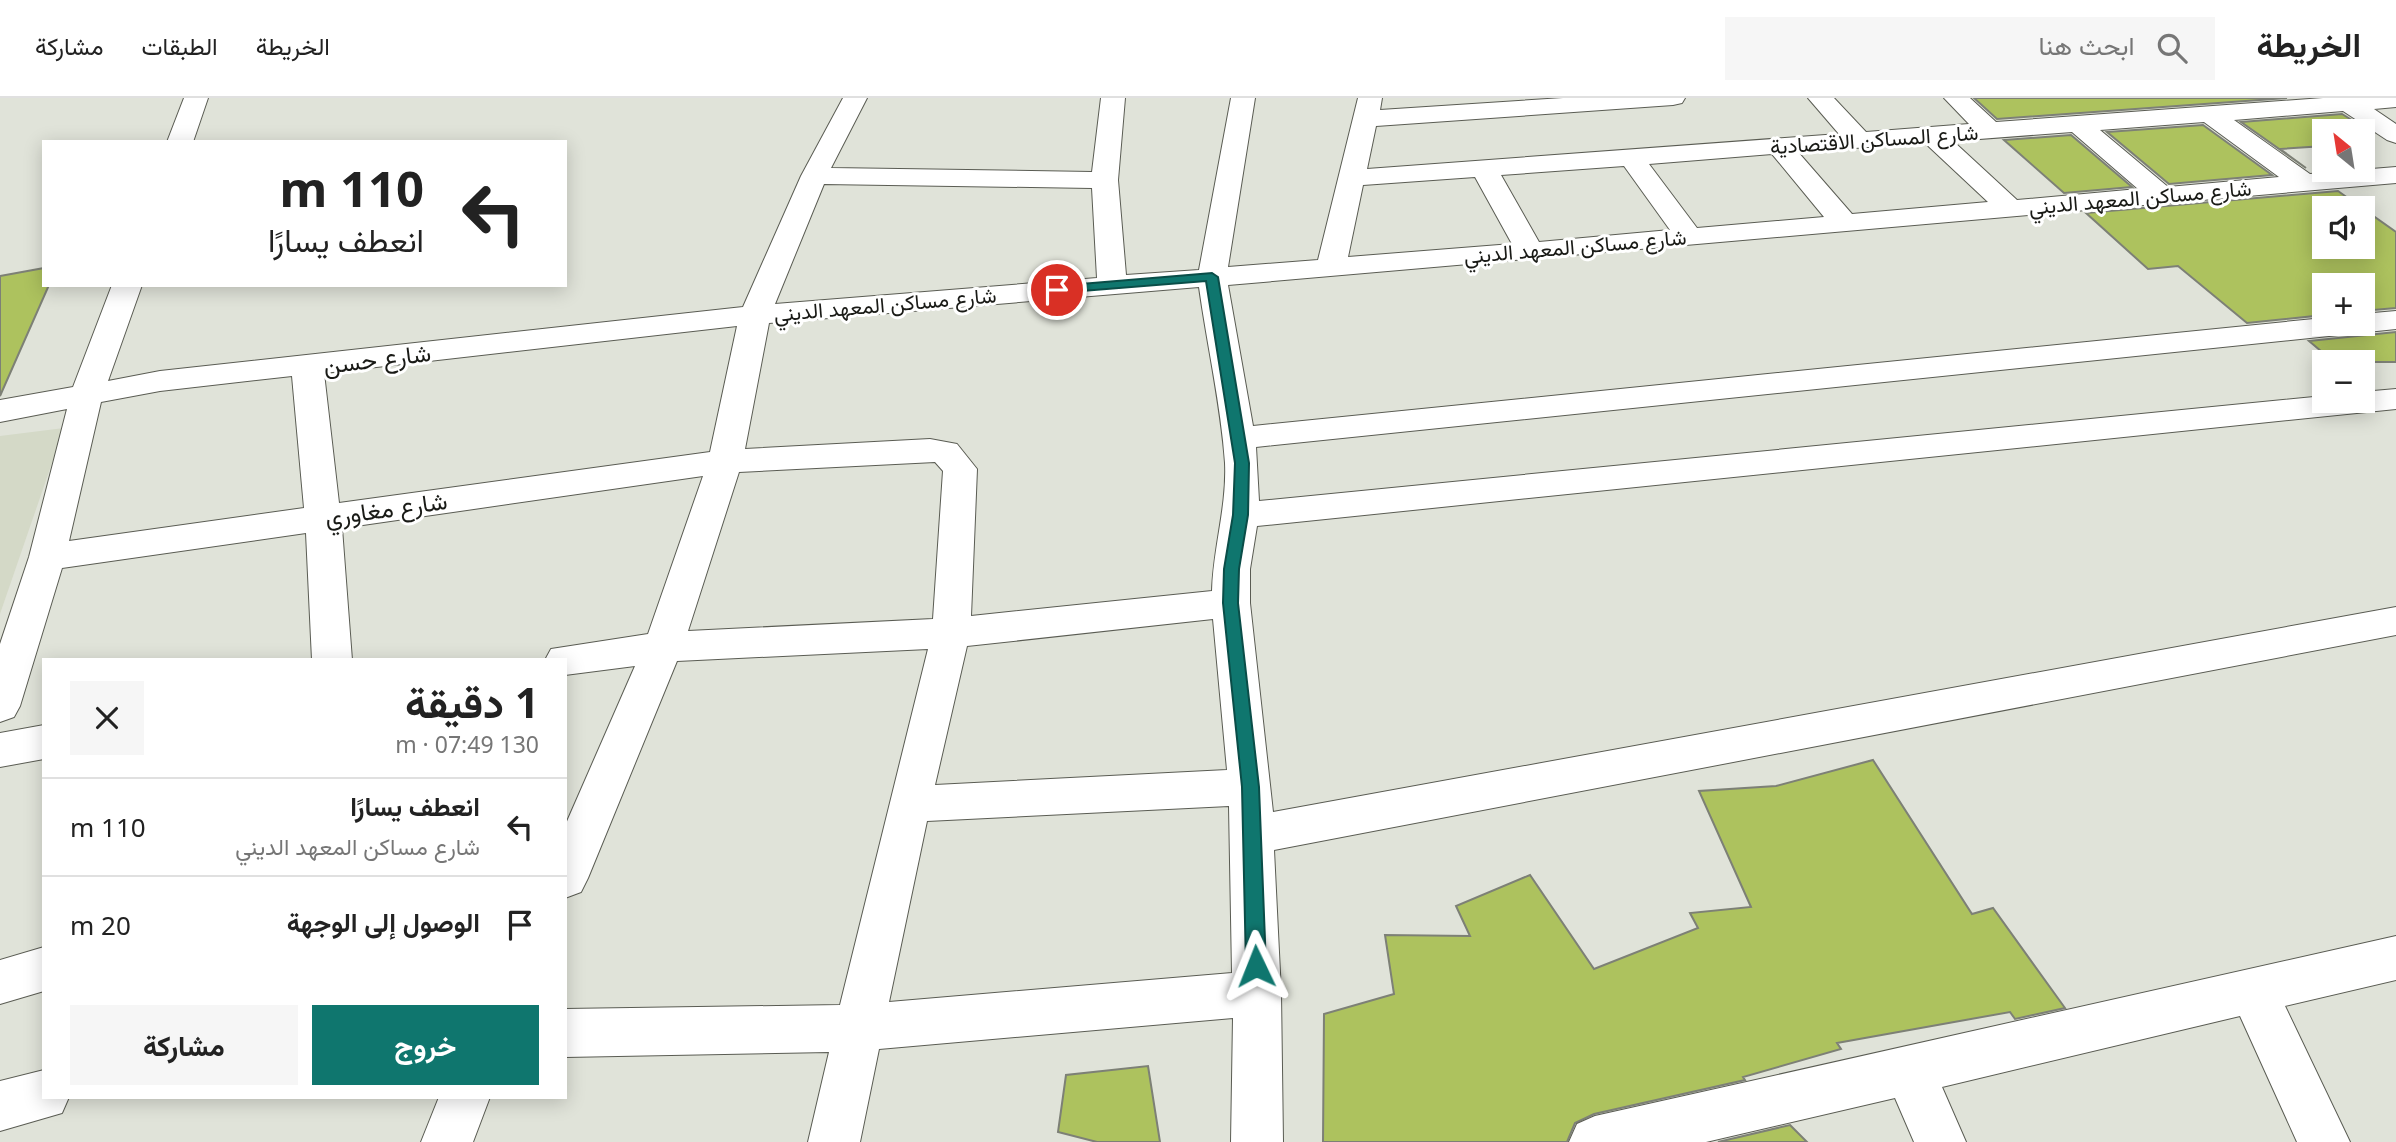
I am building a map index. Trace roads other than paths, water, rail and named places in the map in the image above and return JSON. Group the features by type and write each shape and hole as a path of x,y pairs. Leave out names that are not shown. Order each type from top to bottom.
{"street":[{"path":"181,140 196,98"},
{"path":"567,873 663,647 725,461 755,315 814,176 855,98"},
{"path":"1112,98 1105,180 1112,285"},
{"path":"1243,98 1212,277 1242,463 1241,515 1231,569 1231,603 1250,787 1257,993 1257,1142"},
{"path":"1331,267 1368,109 1541,136 1672,98 1713,151"},
{"path":"1820,98 1860,140"},
{"path":"1956,98 1990,130"},
{"name":"شارع المساكن الاقتصادية","path":"1351,178 1484,169 1541,136 1631,157 2078,124 2215,108 2396,100"},
{"path":"2349,104 2396,135"},
{"path":"2215,108 2305,183"},
{"path":"2078,124 2161,195"},
{"path":"1930,135 2010,208"},
{"path":"1779,146 1844,223"},
{"path":"1631,157 1689,236"},
{"path":"1484,169 1530,251"},
{"name":"شارع مساكن المعهد الديني","path":"755,315 1530,251 2396,175"},
{"path":"814,176 1105,180"},
{"path":"0,706 47,557 87,393 126,287"},
{"name":"شارع حسن","path":"0,411 160,381 755,315"},
{"path":"2375,322 2396,320"},
{"path":"1238,438 2312,329"},
{"path":"307,366 323,517 332,658"},
{"path":"1241,515 2396,399"},
{"name":"شارع مغاوري","path":"47,557 725,461 930,450 945,452 960,469 951,633"},
{"path":"567,660 663,647 951,633 1231,603"},
{"path":"1252,835 2396,621"},
{"path":"834,1142 909,804 951,633"},
{"path":"0,750 42,742"},
{"path":"909,804 1250,787"},
{"path":"1595,1142 2396,958"},
{"path":"0,982 42,970"},
{"path":"2253,992 2324,1142"},
{"path":"567,1032 858,1028 1257,993"},
{"path":"1909,1072 1940,1142"},
{"path":"0,1106 42,1096"},
{"path":"447,1142 464,1099"}]}
